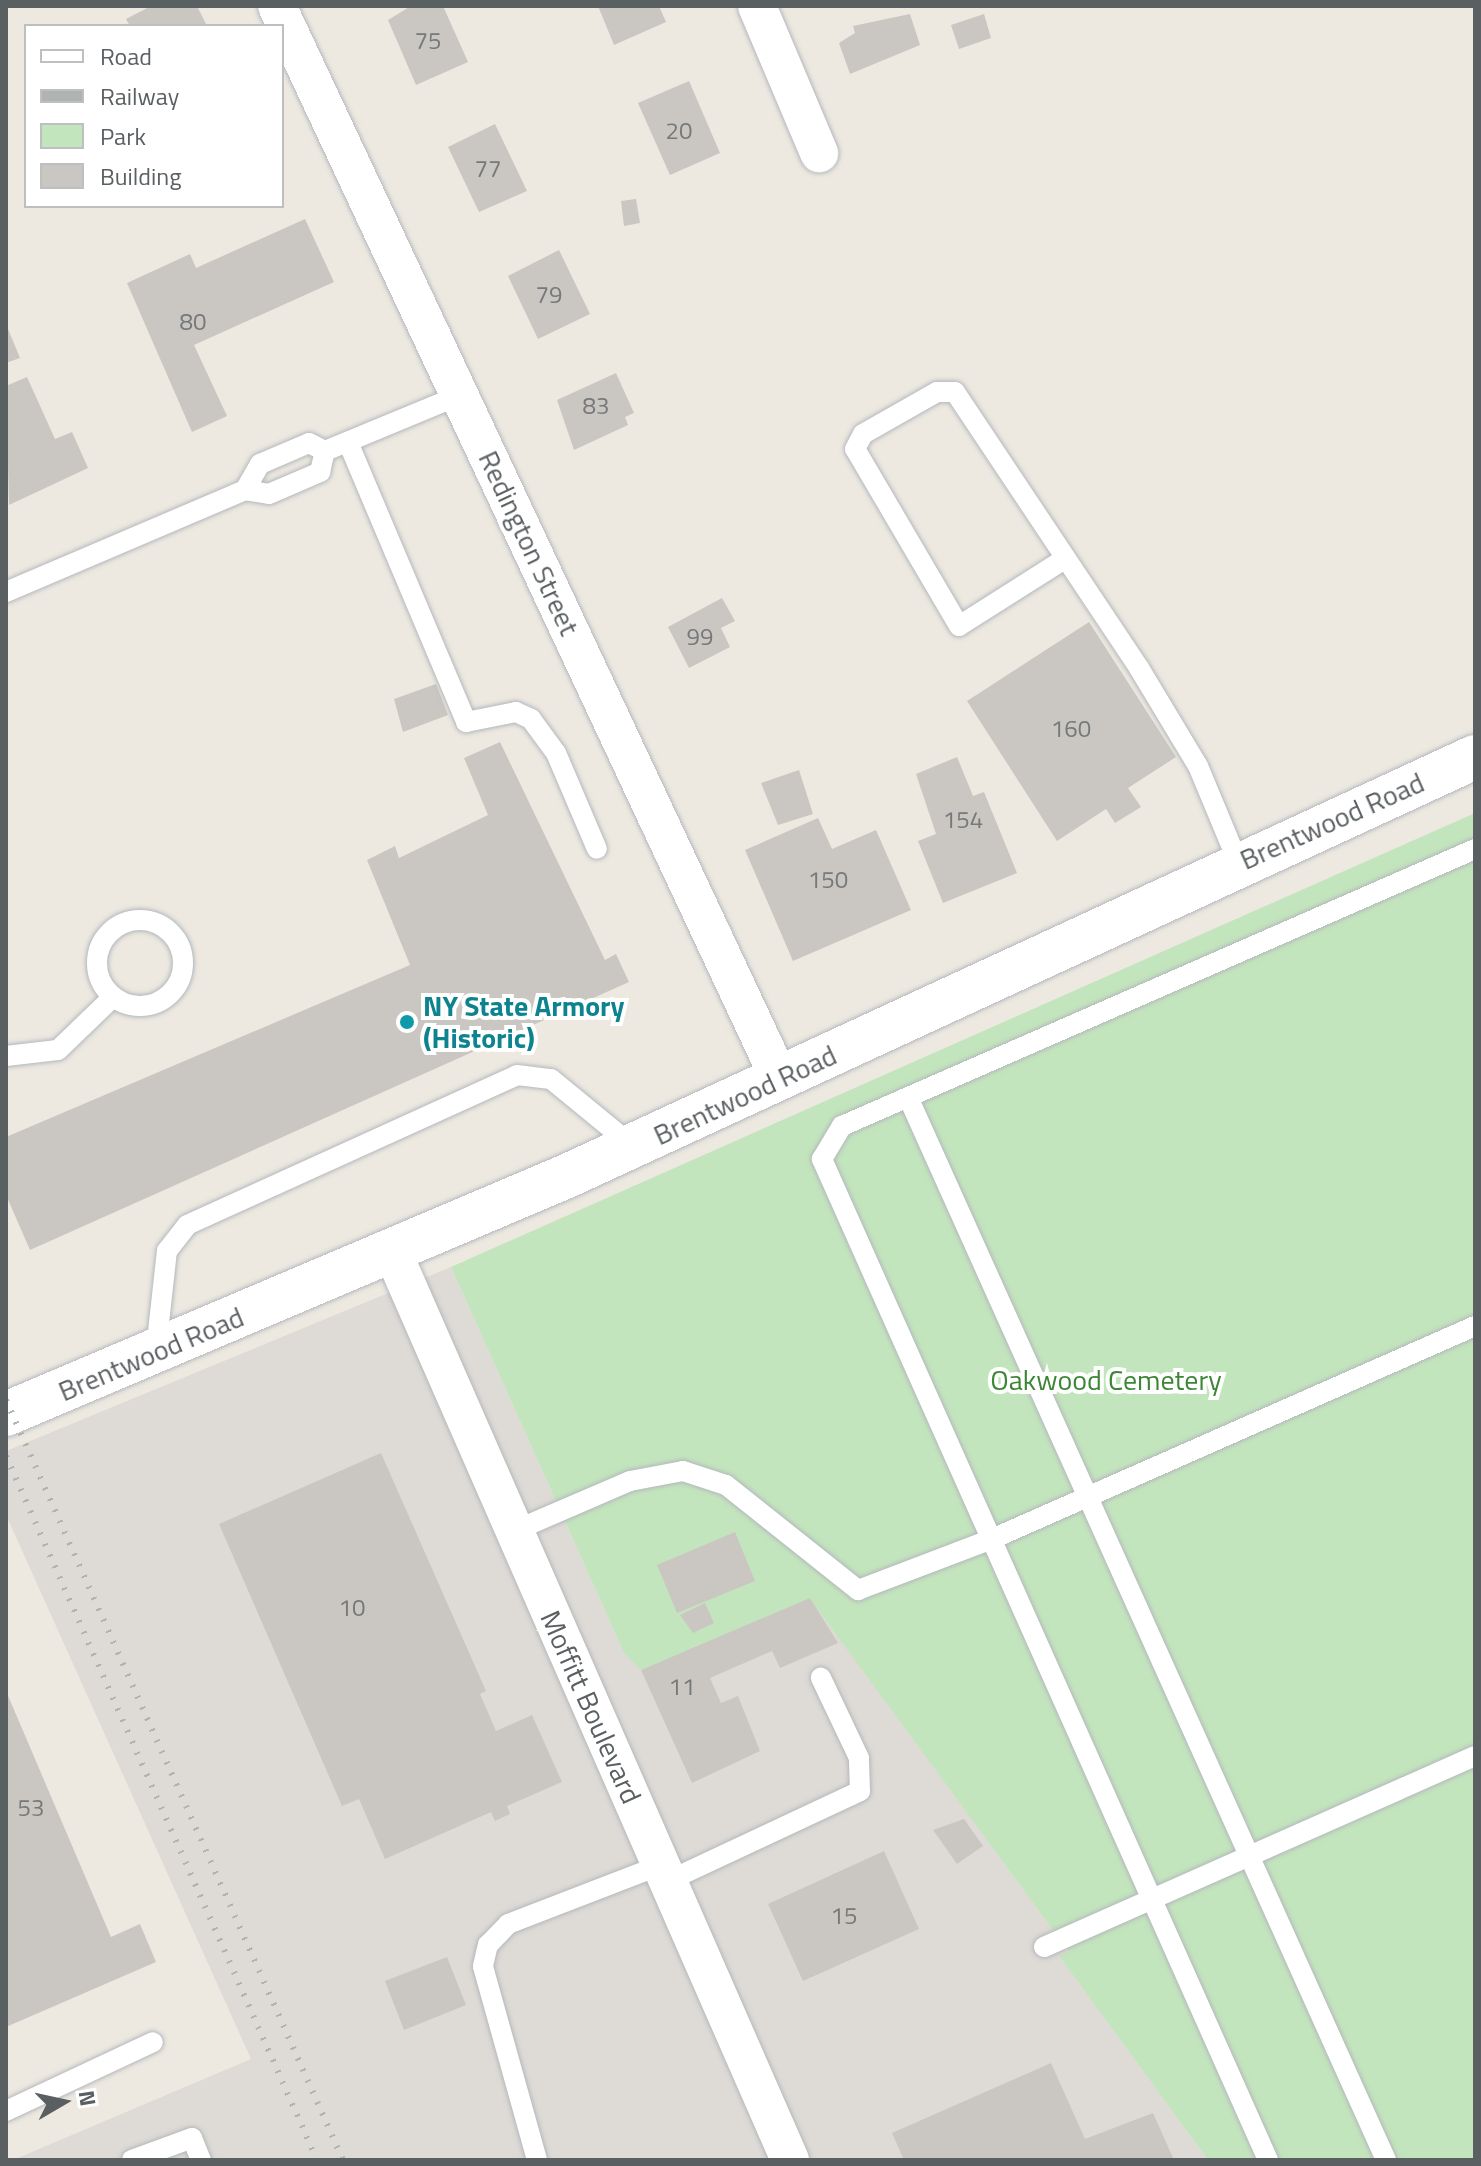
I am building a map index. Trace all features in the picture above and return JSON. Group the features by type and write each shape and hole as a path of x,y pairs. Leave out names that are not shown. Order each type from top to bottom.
{"street":[{"name":"Redington Street","path":"277,6 780,1080"},
{"path":"757,6 819,153"},
{"name":"Brentwood Road","path":"6,1414 393,1253 633,1146 780,1080 1238,862 1475,757"},
{"name":"Moffitt Boulevard","path":"393,1253 790,2160"}],"lane":[{"path":"1063,560 959,626 855,449 863,434 937,392 955,392 1198,766 1238,862"},
{"path":"245,490 260,464 309,443 325,451 460,395"},
{"path":"348,442 466,722 516,712 531,719 556,753 597,849"},
{"path":"6,592 245,490 269,494 320,472 325,451"},
{"path":"1268,2160 822,1159 842,1126 1475,849"},
{"path":"122,924 162,927 180,947 175,988 140,1007 113,997 98,972 102,944 122,924"},
{"path":"6,1056 58,1050 113,997"},
{"path":"156,1351 167,1251 187,1225 458,1100 517,1075 551,1079 633,1146"},
{"path":"908,1097 1252,1854 1386,2160"},
{"path":"514,1531 630,1481 683,1471 726,1485 858,1590 992,1539 1475,1326"},
{"path":"537,2160 483,1966 488,1945 508,1924 664,1873 860,1791 859,1758 821,1678"},
{"path":"1044,1947 1475,1756"},
{"path":"6,2111 153,2042"},
{"path":"132,2160 192,2138 201,2160"}],"shaded area":[{"path":"451,1267 624,1653 810,1598 1069,1952 1060,1957 1208,2160 13,2160 251,2059 6,1515 6,1451"}],"green space":[{"name":"Oakwood Cemetery","path":"1475,813 1475,2160 1208,2160 1059,1956 1069,1952 810,1599 641,1670 624,1653 451,1267"}],"building":[{"path":"151,6 197,6 206,24 129,24 126,19"},
{"path":"411,6 443,6 468,62 416,85 388,20"},
{"path":"598,6 659,6 666,22 614,45"},
{"path":"910,14 920,45 850,74 839,43 855,33 853,26"},
{"path":"984,14 991,38 959,49 951,25"},
{"path":"689,81 720,153 670,175 638,103"},
{"path":"495,124 527,191 479,212 448,147"},
{"path":"636,199 640,223 624,226 621,201"},
{"path":"305,219 334,282 194,345 227,416 192,432 127,283 190,254 196,268"},
{"path":"559,250 590,314 538,339 508,276"},
{"path":"6,324 20,358 6,363"},
{"path":"616,373 634,413 625,417 628,425 574,450 557,400"},
{"path":"27,377 55,439 72,432 88,468 9,505 6,386"},
{"path":"722,598 735,621 721,628 730,647 689,668 668,627"},
{"path":"1089,622 1176,757 1128,788 1141,807 1115,823 1106,809 1057,841 967,701"},
{"path":"436,684 448,715 403,732 394,699"},
{"name":"NY State Armory (Historic)","path":"500,742 605,960 616,954 629,982 30,1250 6,1195 6,1137 410,965 367,860 395,846 399,858 488,815 464,758"},
{"path":"957,757 973,796 984,792 1017,873 943,903 918,841 936,834 916,774"},
{"path":"799,770 813,814 778,825 761,783"},
{"path":"818,818 832,849 876,830 911,910 793,961 745,850"},
{"path":"381,1453 486,1691 480,1694 496,1731 532,1715 562,1782 507,1806 510,1814 495,1821 491,1812 385,1859 359,1799 342,1806 219,1524"},
{"path":"735,1532 755,1581 677,1613 657,1565"},
{"path":"810,1598 838,1643 780,1668 772,1651 710,1678 721,1703 738,1696 760,1751 692,1783 641,1670"},
{"path":"705,1603 714,1623 693,1633 680,1615"},
{"path":"6,1691 111,1937 140,1924 156,1962 6,2027"},
{"path":"964,1819 983,1846 957,1864 933,1830"},
{"path":"884,1851 919,1929 803,1981 768,1904"},
{"path":"447,1957 466,2005 404,2030 385,1981"},
{"path":"1051,2063 1085,2139 1153,2113 1174,2160 904,2160 892,2133"}],"railway":[{"path":"6,1400 343,2160"},
{"path":"6,1456 317,2160"}],"place":[{"name":"NY State Armory (Historic)","path":"407,1022"}]}
